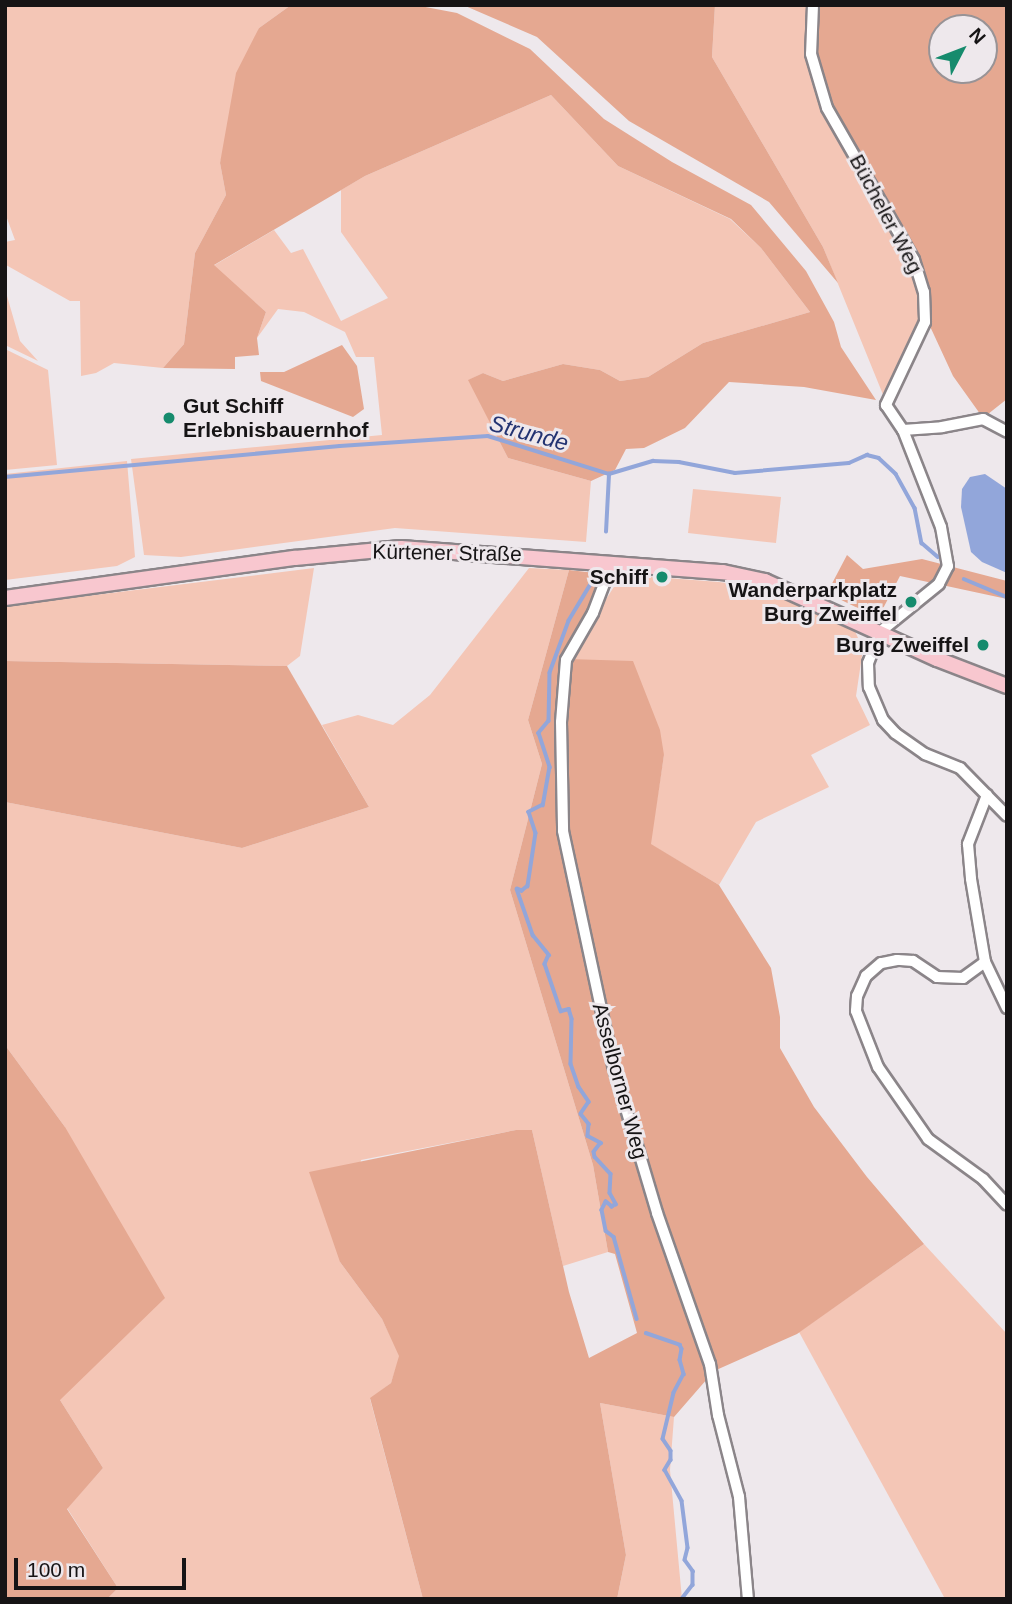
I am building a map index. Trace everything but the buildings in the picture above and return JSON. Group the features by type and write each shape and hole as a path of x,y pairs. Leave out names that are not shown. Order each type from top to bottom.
{"main road":[{"name":"Kürtener Straße","path":"5,598 295,558 401,548 723,572 765,581 937,659 1007,686"}],"street":[{"name":"Bücheler Weg","path":"813,5 811,54 827,108 915,260 924,292 925,322 886,405 903,430 941,527 948,566 939,584 880,632"},
{"path":"903,430 942,427 983,419 1007,432"},
{"name":"Asselborner Weg","path":"612,563 593,613 566,660 561,722 562,831 613,1065 657,1213 710,1364 718,1415 739,1497 748,1599"},
{"path":"880,632 868,663 869,687 883,720 907,743 960,768 1007,816"},
{"path":"987,795 968,844 985,962 1007,1008"},
{"path":"985,962 963,978 937,977 912,961 881,963 866,975 857,996 856,1011 878,1067 928,1139 983,1180 1007,1205"}],"shaded area":[{"path":"5,5 291,5 259,28 220,163 226,195 195,253 184,344 163,368 114,363 96,373 81,376 80,301 70,301 6,265 5,242 15,240 5,213"},
{"path":"291,5 415,5 457,13 530,49 604,119 672,162 751,205 806,271 834,322 841,347 876,400 804,387 729,382 685,428 644,448 626,449 615,470 591,481 508,458 468,380 483,373 503,381 563,364 600,370 620,381 648,377 703,343 810,312 761,248 731,219 618,166 551,95 365,176 214,265 266,312 257,338 259,355 235,357 235,369 163,368 184,344 195,253 226,195 220,163 236,73 259,28"},
{"path":"463,5 715,5 712,57 823,247 838,283 769,202 629,121 537,37"},
{"path":"715,5 811,5 913,260 922,293 923,320 886,402 823,247 712,57"},
{"path":"815,5 1007,5 1007,399 983,418 953,376 928,322 926,292 830,108 814,55"},
{"path":"551,95 618,166 730,219 761,248 810,312 703,343 648,377 620,381 600,370 563,364 503,381 483,373 469,380 508,458 591,481 586,542 395,528 181,557 144,555 131,459 382,435 374,357 356,357 345,332 304,312 278,309 257,338 266,312 213,266 274,230 291,253 303,249 341,321 388,298 341,232 341,190 365,176"},
{"path":"5,289 20,341 38,361 5,345"},
{"path":"342,345 357,366 364,409 353,417 261,381 260,372 284,372"},
{"path":"5,349 48,370 57,465 5,470"},
{"path":"127,461 135,557 117,566 5,580 5,474"},
{"path":"693,489 781,497 776,543 688,533"},
{"path":"847,555 863,569 922,559 1007,581 1007,599 900,576 878,618 827,593"},
{"path":"314,568 300,656 287,666 5,661 5,606"},
{"path":"529,568 569,570 528,720 542,764 510,890 593,1165 608,1252 563,1266 532,1130 516,1130 361,1160 340,1262 382,1319 400,1356 391,1383 370,1399 423,1599 107,1599 118,1588 67,1508 103,1468 60,1400 65,1127 5,1045 5,802 242,848 369,807 322,725 358,715 393,725 430,695"},
{"path":"569,570 604,574 568,659 633,661 660,730 664,755 651,844 719,885 771,968 780,1017 780,1048 814,1107 867,1177 924,1244 797,1334 714,1371 674,1417 600,1403 626,1555 617,1599 423,1599 370,1398 391,1383 399,1356 382,1319 340,1262 309,1172 516,1130 532,1130 569,1292 589,1358 637,1333 615,1254 608,1252 593,1165 510,890 542,764 528,720"},
{"path":"629,575 719,582 765,589 854,629 863,649 856,696 870,725 811,755 829,787 756,822 719,885 650,844 664,755 568,659 617,582"},
{"path":"5,661 287,666 369,807 242,848 5,802"},
{"path":"5,1045 65,1127 165,1298 60,1400 103,1468 67,1509 118,1588 107,1599 5,1599"},
{"path":"924,1244 1007,1334 1007,1599 944,1597 799,1332"},
{"path":"600,1403 674,1417 670,1470 682,1599 617,1599 626,1555"}],"water":[{"path":"985,474 1007,489 1007,573 982,562 971,552 961,507 962,489 970,477"}],"waterway":[{"name":"Strunde","path":"5,477 340,446 488,436 609,474 653,461 679,462 735,473 849,463 867,455 879,458 896,474 915,508 922,543 938,557"},
{"path":"606,532 609,474"},
{"path":"599,571 569,621 550,673 549,721 539,733 550,767 543,805 529,812 536,833 528,886 522,891 517,889 533,935 549,955 545,964 561,1011 569,1009 572,1019 571,1064 579,1087 589,1102 581,1114 589,1124 588,1136 601,1143 594,1152 595,1157 611,1174 610,1193 616,1204 612,1207 606,1202 602,1210 606,1231 614,1237 637,1319"},
{"name":"Strunde","path":"964,579 1007,597"},
{"path":"646,1333 680,1345 682,1349 680,1360 684,1374 674,1393 663,1439 671,1451 671,1460 665,1470 682,1501 688,1548 685,1560 693,1571 693,1585 682,1599"}],"place":[{"name":"Gut Schiff Erlebnisbauernhof","path":"169,418"},
{"name":"Schiff","path":"662,577"},
{"name":"Wanderparkplatz Burg Zweiffel","path":"911,602"},
{"name":"Burg Zweiffel","path":"983,645"}]}
